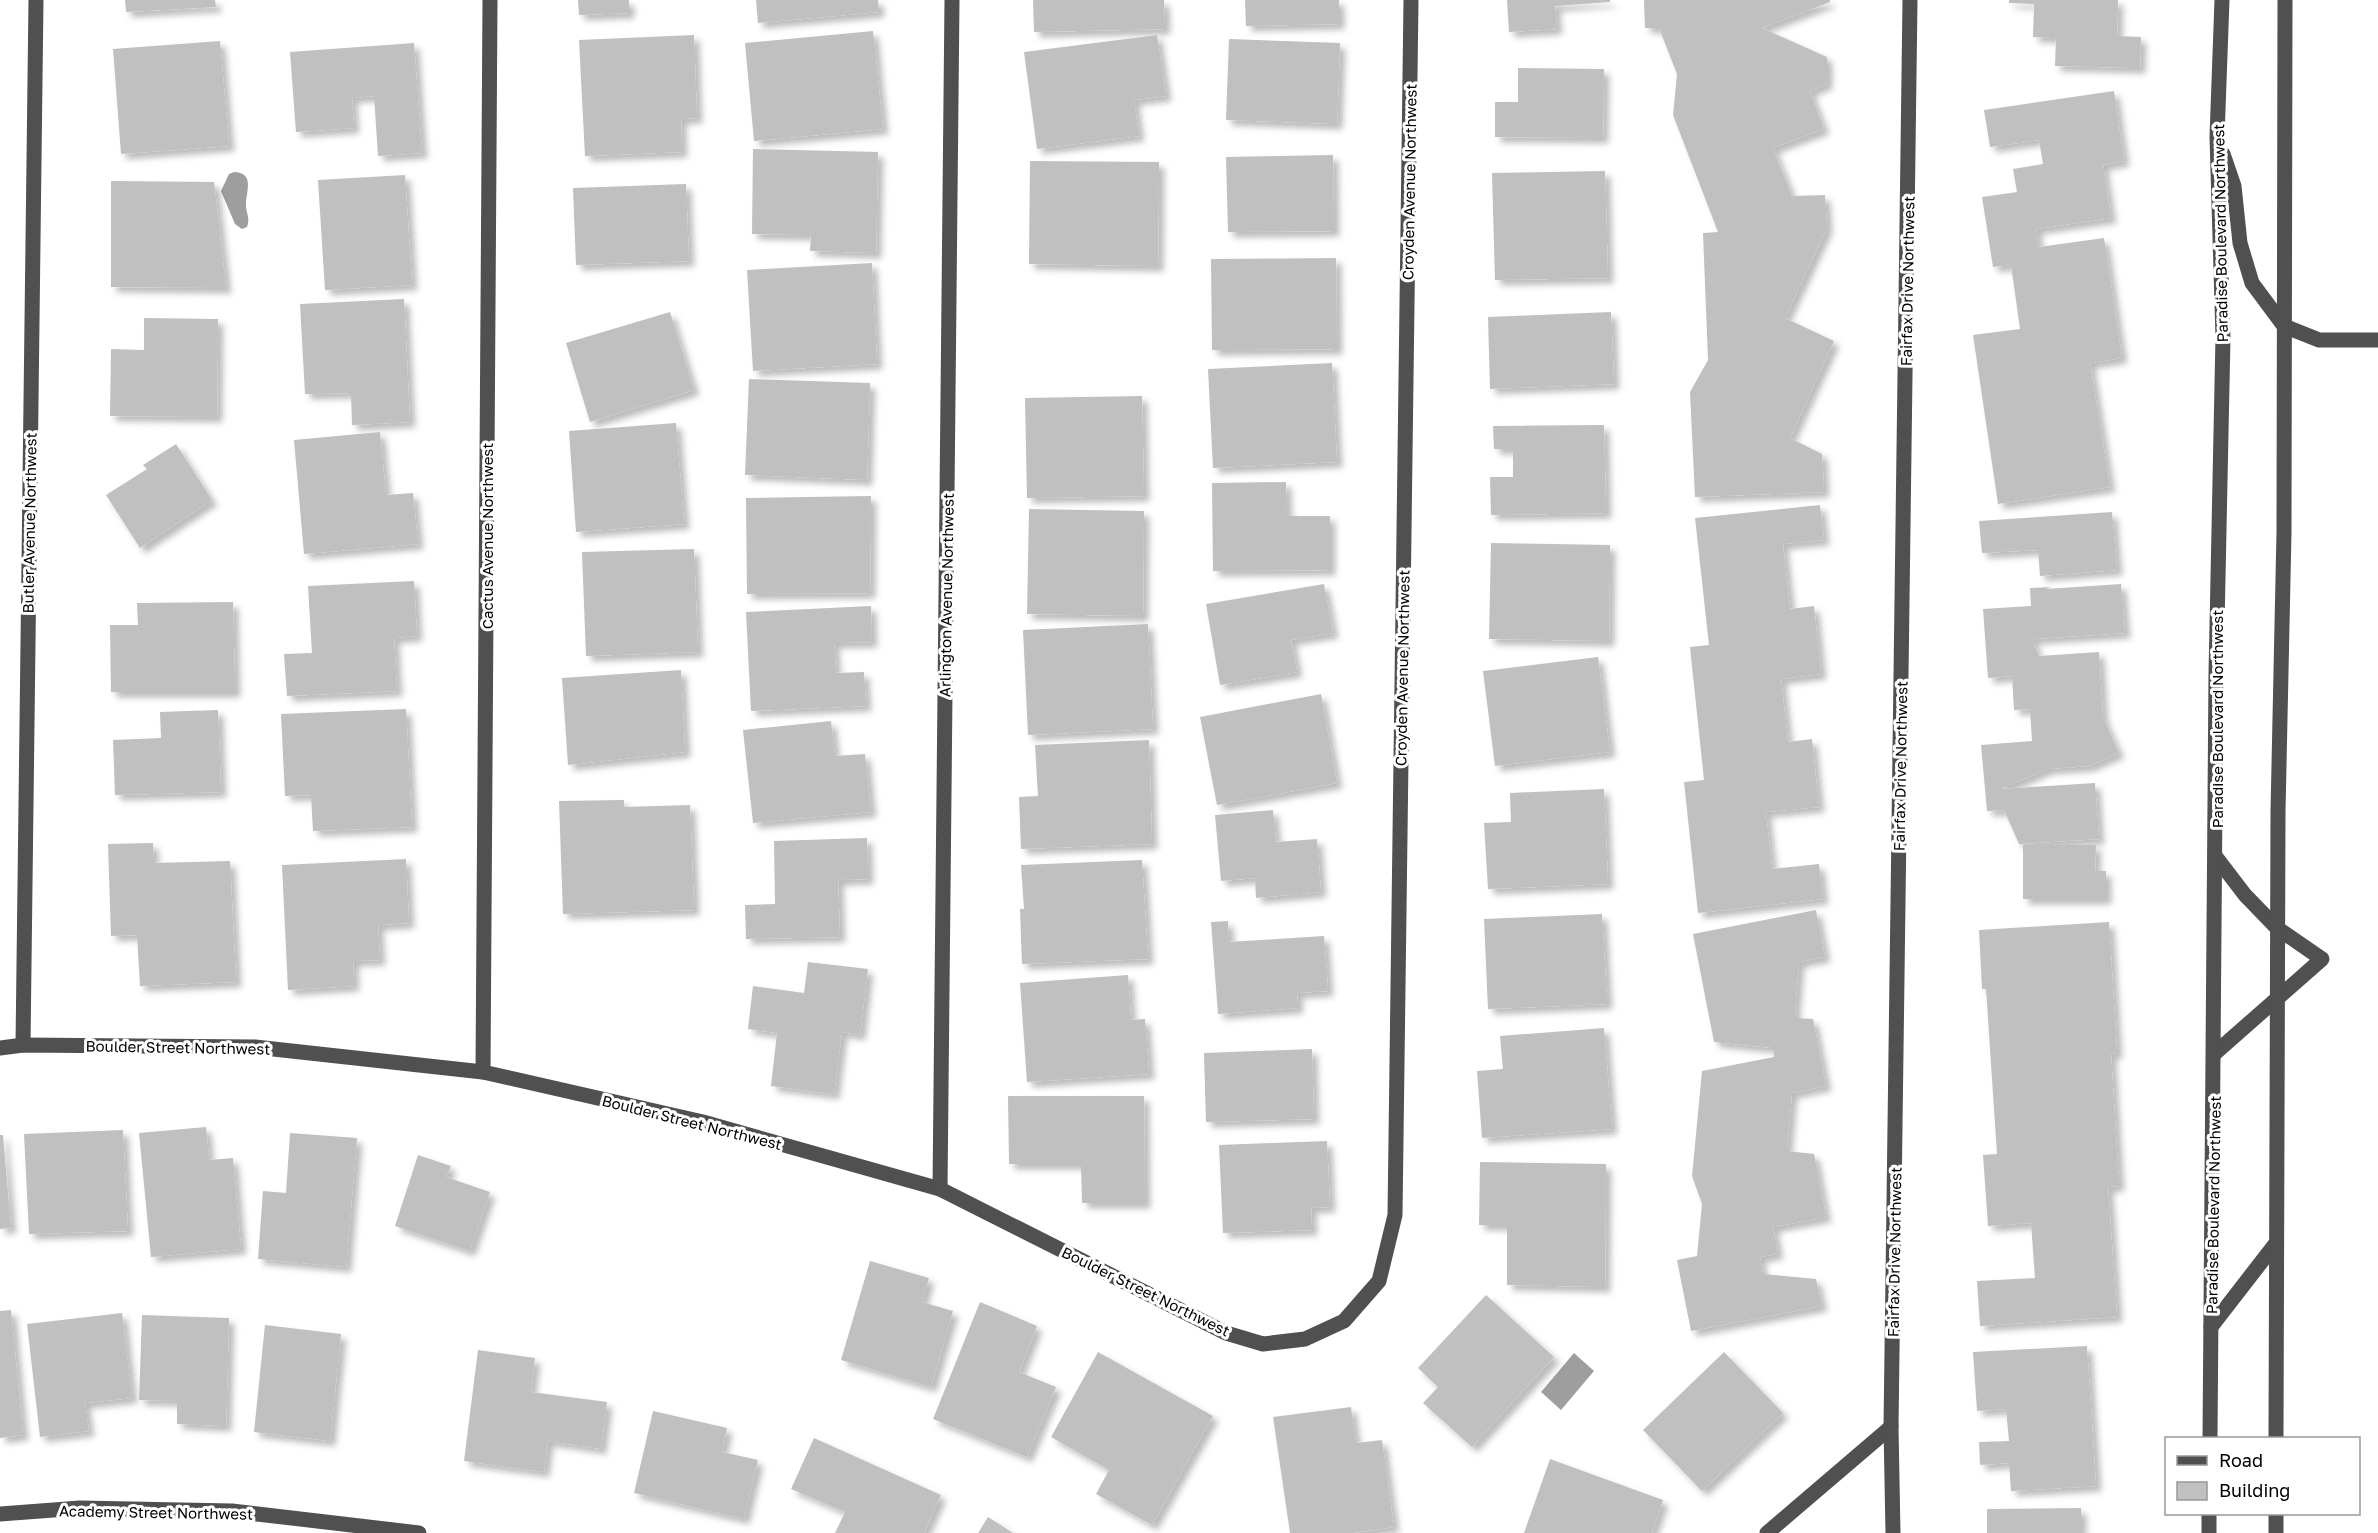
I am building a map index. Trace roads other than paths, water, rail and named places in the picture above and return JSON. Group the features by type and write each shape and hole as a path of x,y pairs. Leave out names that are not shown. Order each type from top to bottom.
{"street":[{"name":"Butler Avenue Northwest","path":"23,1045 36,0"},
{"name":"Cactus Avenue Northwest","path":"483,1072 490,0"},
{"name":"Arlington Avenue Northwest","path":"940,1189 952,0"},
{"name":"Croyden Avenue Northwest","path":"1344,1322 1379,1281 1395,1215 1411,0"},
{"name":"Fairfax Drive Northwest","path":"1893,1533 1892,1427 1910,0"},
{"name":"Paradise Boulevard Northwest","path":"2210,1437 2216,686 2223,337 2217,136 2222,0"},
{"path":"2276,1437 2277,928 2284,532 2285,0"},
{"path":"2217,136 2234,186 2240,243 2252,284 2284,326 2319,340 2378,340"},
{"path":"2214,1054 2322,959 2277,928 2245,895 2216,857"},
{"name":"Boulder Street Northwest","path":"0,1048 23,1045 255,1047 483,1072 703,1122 940,1189 1226,1332 1263,1344 1305,1339 1344,1322"},
{"path":"2211,1327 2276,1243"},
{"path":"1767,1533 1892,1427"},
{"name":"Academy Street Northwest","path":"0,1514 80,1508 232,1511 418,1533"},
{"path":"2209,1515 2209,1533"},
{"path":"2276,1515 2276,1533"}]}
